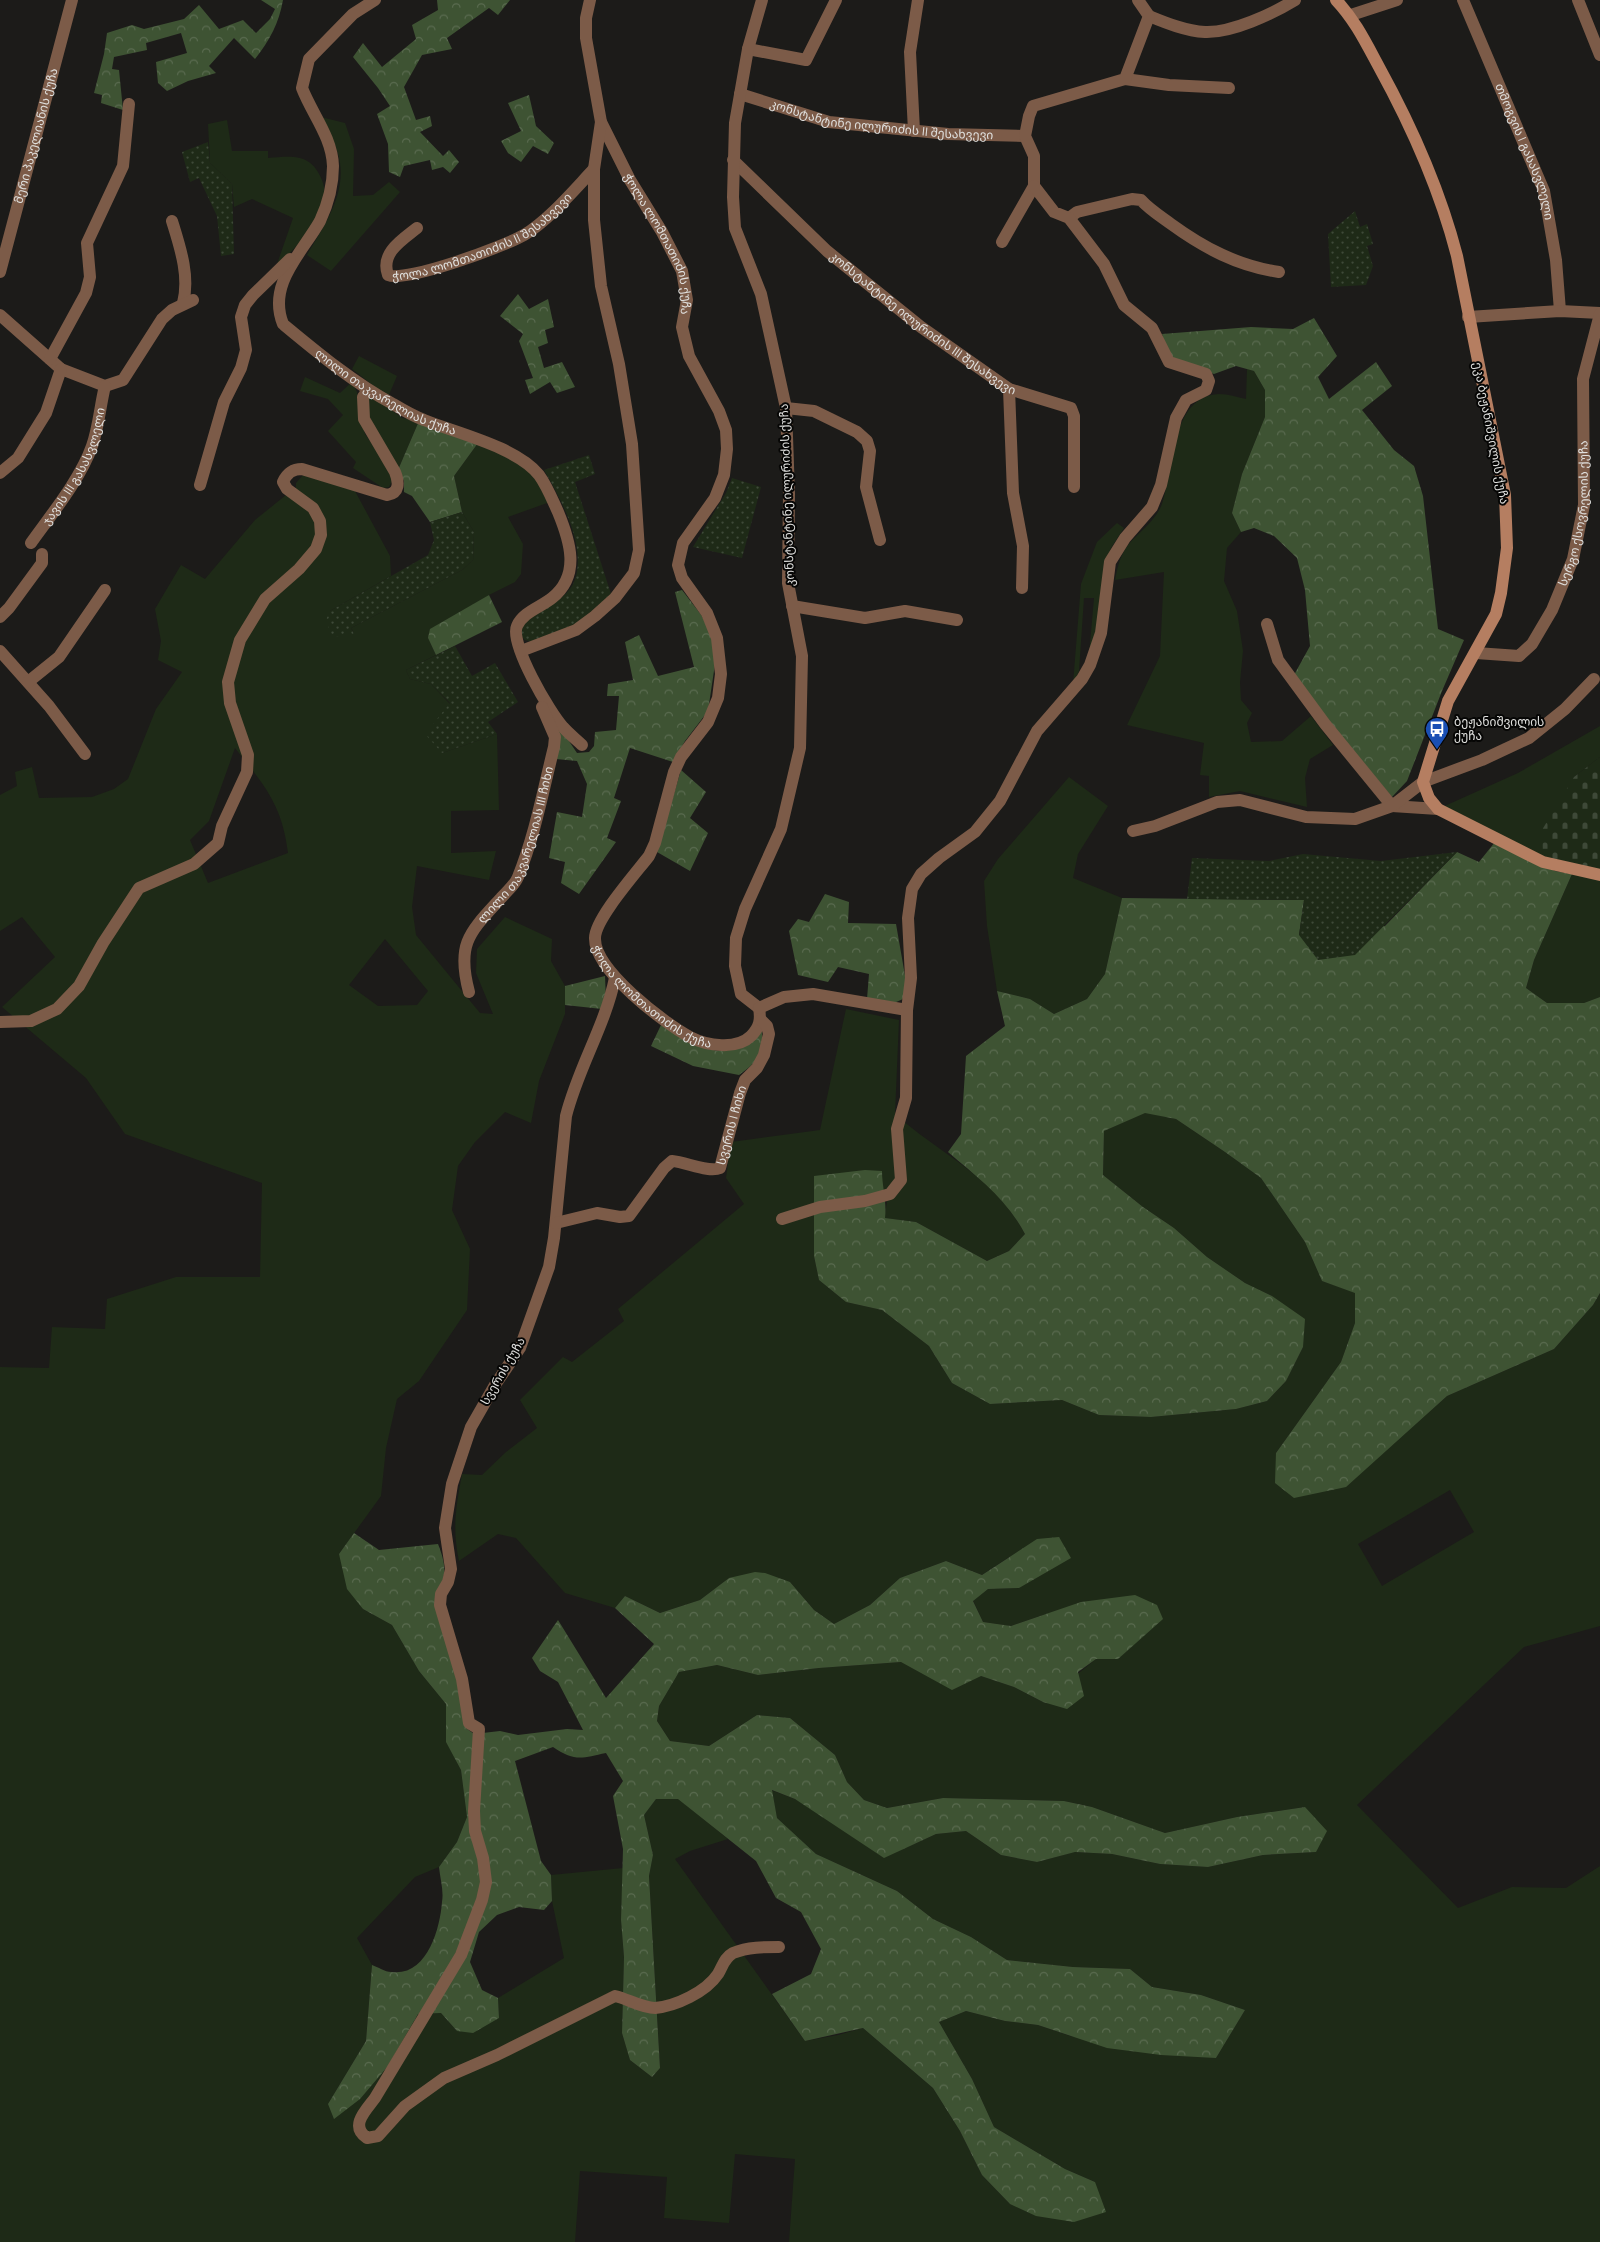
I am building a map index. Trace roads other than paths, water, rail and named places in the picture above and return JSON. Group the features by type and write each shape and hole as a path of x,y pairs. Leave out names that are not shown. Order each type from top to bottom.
{"street":[{"name":"მერი პაკელიანის ქუჩა","path":"0,272 72,0"},
{"name":"ლილი თაკვარელიას ქუჩა","path":"375,0 353,14 320,46 309,59 302,80 302,88 322,126 333,164 332,185 319,222 283,282 278,302 279,312 283,324 368,390 422,419 469,436 515,456 538,474 549,492 566,532 571,552 570,570 566,582 554,597 523,617 516,627 516,640 539,692 563,727 582,745"},
{"name":"ჭოლა ლომთათიძის ქუჩა","path":"590,0 586,18 586,38 601,122 630,180 662,232 682,272 687,300 682,327 688,356 719,411 726,430 727,449 724,475 715,498 683,543 678,565 682,578 707,613 717,638 722,674 718,698 708,722 681,757 674,772 655,843 649,856 597,925 594,939 600,956 616,978 671,1025 692,1038 720,1045 745,1042 756,1031 760,1014"},
{"name":"კონსტანტინე ილურიძის ქუჩა","path":"760,1014 741,994 735,966 736,938 745,909 782,829 800,748 802,656 788,583 789,494 786,408 761,294 735,228 733,160 735,123 748,49 762,0"},
{"path":"748,49 806,60 836,0"},
{"path":"914,131 910,52 918,0"},
{"path":"1138,0 1149,16 1182,27 1205,32 1230,29 1295,0"},
{"name":"ეკა ბეჟანიშვილის ქუჩა","path":"1336,0 1351,15 1404,114 1449,222 1505,495 1507,548 1496,614 1448,701 1424,782"},
{"path":"1351,15 1397,0"},
{"name":"თმოგვის I გასასვლელი","path":"1463,0 1544,191 1556,260 1560,311"},
{"path":"1578,0 1600,54"},
{"path":"1125,79 1149,16"},
{"path":"1002,242 1034,186 1034,156 1025,136 1033,106 1125,79 1169,85 1229,88"},
{"name":"კონსტანტინე ილურიძის II შესახვევი","path":"740,94 829,122 948,134 1025,136"},
{"path":"50,359 86,293 90,277 87,244 123,166 128,104"},
{"name":"ჭოლა ლომთათიძის ქუჩა","path":"521,651 576,630 595,616 615,598 634,574 639,550 632,444 619,364 602,286 594,220 594,169 601,122"},
{"name":"კონსტანტინე ილურიძის III შესახვევი","path":"733,160 827,251 921,327 1009,389 1071,408 1074,416 1074,487"},
{"name":"ჭოლა ლომთათიძის II შესახვევი","path":"417,228 390,251 388,256 388,276 396,277 424,272 524,235 594,169"},
{"path":"782,1219 820,1207 865,1201 890,1194 900,1180 897,1128 906,1098 907,1010 911,978 908,918 912,889 921,874 939,858 975,832 1000,801 1037,731 1082,679 1090,665 1101,633 1110,562 1125,538 1152,507 1161,485 1176,418 1186,400 1206,390 1209,380 1206,374 1169,362 1152,328 1124,305 1104,264 1069,218 1054,212 1034,186"},
{"path":"1069,218 1077,212 1132,199 1140,200 1188,237 1221,255 1255,269 1279,272"},
{"path":"0,315 61,369 105,386 123,380 162,318 188,302 185,270 172,221"},
{"path":"200,485 224,402 241,368 246,350 242,318 245,305 253,295 300,251"},
{"path":"1468,317 1560,311 1600,314"},
{"name":"სერგო ქსოვრელის ქუჩა","path":"1476,653 1519,656 1532,644 1552,610 1573,559 1584,505 1583,379 1600,314"},
{"path":"0,473 18,458 46,412 61,369"},
{"name":"ჯავის III გასასვლელი","path":"31,543 65,496 92,448 98,429 98,414 105,386"},
{"path":"1009,389 1013,493 1023,546 1022,588"},
{"path":"0,1022 31,1021 57,1009 79,986 103,943 139,888 194,864 218,843 222,826 247,772 248,755 230,703 228,682 240,640 265,599 299,569 316,549 321,535 320,521 313,508 287,489 283,482 286,476 291,471 302,469 387,496 398,489 395,472 364,418 362,397 368,390"},
{"path":"786,408 814,411 857,432 867,441 870,451 866,487 880,540"},
{"path":"0,617 42,563 42,554"},
{"path":"28,682 59,657 105,590"},
{"path":"792,606 866,618 905,610 957,620"},
{"path":"1267,624 1278,660 1325,724 1392,806 1438,809 1543,862 1600,875"},
{"path":"0,651 28,682 85,754"},
{"path":"1132,831 1155,826 1217,802 1240,800 1306,817 1355,819 1392,806 1424,782 1482,760 1529,738 1565,710 1594,679"},
{"name":"ლილი თაკვარელიას III ჩიხი","path":"469,992 464,974 464,950 472,930 517,880 528,853 554,747 555,737 540,701 539,692"},
{"path":"1424,782 1429,798 1438,809"},
{"name":"სვერის ქუჩა","path":"616,978 611,996 570,1097 566,1116 556,1223 549,1268 520,1348 471,1427 452,1484 444,1528 451,1568 448,1582 441,1594 440,1605 462,1679 469,1723 479,1729 474,1811 475,1831 483,1858 486,1882 482,1900 461,1955 375,2098 359,2119 358,2127 361,2134 367,2138 378,2136 405,2106 444,2078 496,2055 615,1996 653,2008 666,2006 705,1988 718,1975 724,1960 733,1954 749,1948 779,1946"},
{"path":"760,1014 784,996 813,994 907,1010"},
{"name":"სვერის I ჩიხი","path":"556,1223 597,1213 620,1217 628,1216 664,1168 672,1161 715,1170 720,1168 745,1080 757,1068 764,1055 769,1034 760,1014"}],"place":[{"name":"ბეჟანიშვილის ქუჩა","path":"1437,750"}]}
